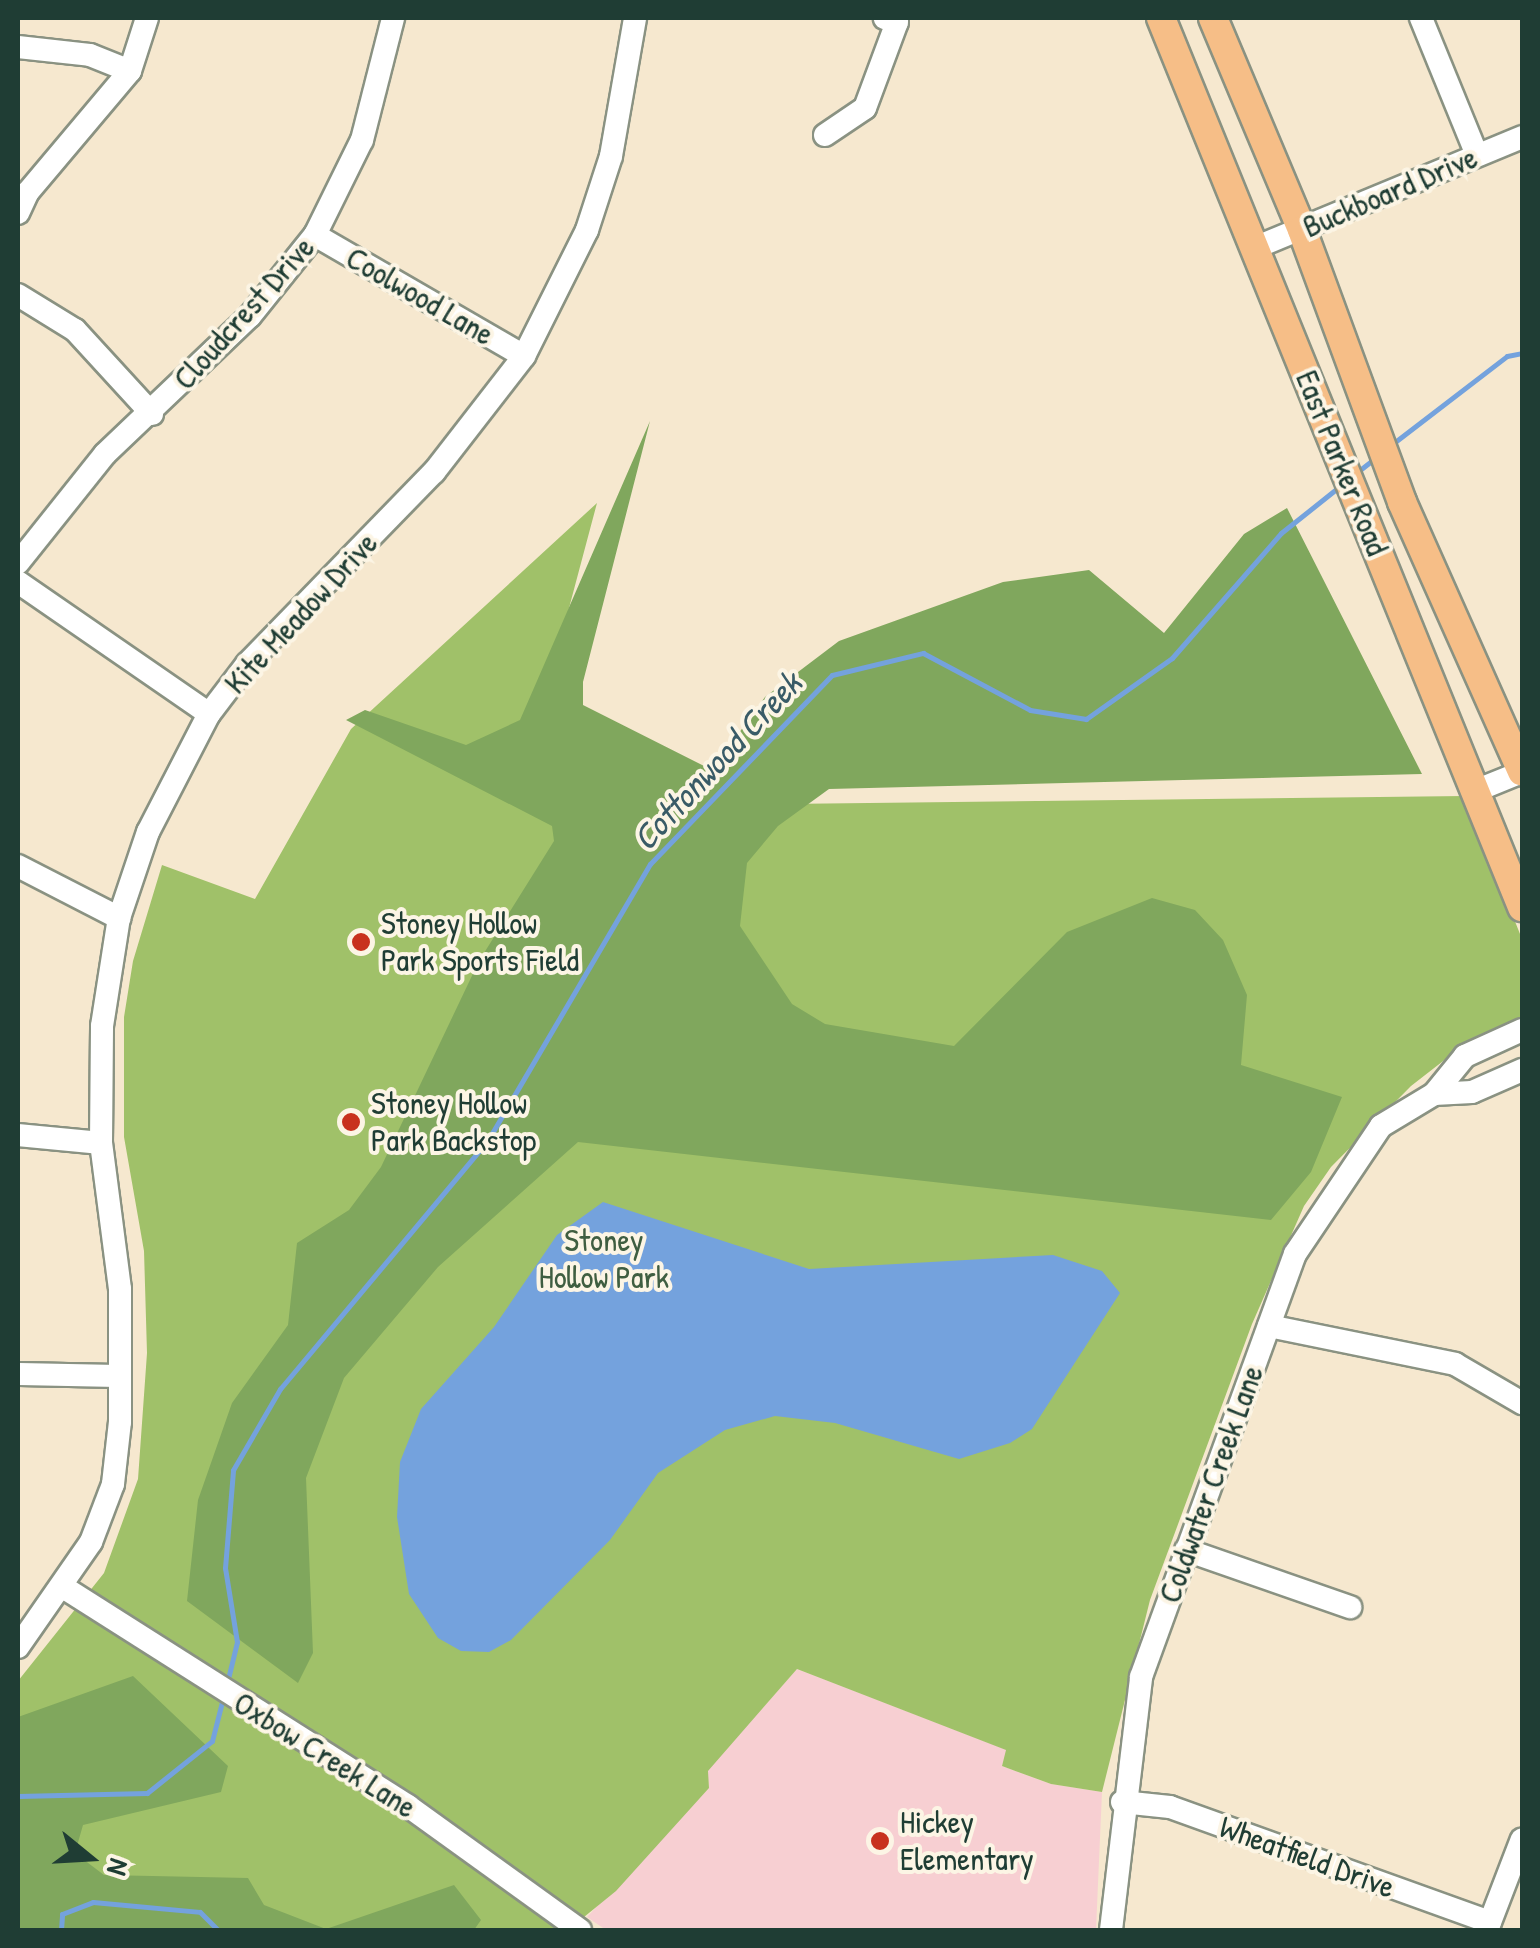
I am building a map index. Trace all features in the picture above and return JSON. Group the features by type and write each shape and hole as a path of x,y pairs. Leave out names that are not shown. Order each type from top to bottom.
{"main road":[{"name":"East Parker Road","path":"1161,18 1522,908"},
{"name":"East Parker Road","path":"1212,18 1302,230 1402,502 1522,772"}],"street":[{"path":"18,214 28,192 130,71 147,18"},
{"name":"Cloudcrest Drive","path":"18,563 104,454 152,414 250,316 315,235 362,140 393,18"},
{"name":"Kite Meadow Drive","path":"18,1648 91,1542 112,1484 120,1376 118,1258 101,1143 102,1026 119,918 148,832 209,714 281,627 434,472 524,356 599,193 628,80 636,18"},
{"path":"825,136 865,108 897,22 885,18"},
{"path":"1421,18 1478,155"},
{"path":"18,47 90,55 130,71"},
{"name":"Buckboard Drive","path":"1257,247 1522,137"},
{"name":"Coolwood Lane","path":"315,235 524,356"},
{"path":"18,296 75,330 152,414"},
{"path":"18,582 209,714"},
{"path":"1475,790 1522,772"},
{"path":"18,866 119,918"},
{"name":"Coldwater Creek Lane","path":"1111,1930 1122,1802 1141,1677 1295,1254 1342,1174 1380,1126 1434,1094 1465,1056 1522,1030"},
{"name":"Coldwater Creek Lane","path":"1434,1094 1472,1092 1522,1070"},
{"path":"18,1135 101,1143"},
{"path":"1270,1326 1455,1364 1522,1404"},
{"path":"18,1374 120,1376"},
{"path":"1186,1550 1350,1607"},
{"name":"Oxbow Creek Lane","path":"63,1587 408,1806 580,1930"},
{"name":"Wheatfield Drive","path":"1122,1802 1170,1808 1489,1926"},
{"path":"1489,1926 1522,1839"}],"shaded area":[{"name":"Hickey Elementary","path":"797,1669 1007,1750 1002,1766 1051,1784 1102,1792 1096,1930 606,1930 587,1917 709,1788 707,1771"}],"green space":[{"path":"650,421 583,682 583,705 712,770 765,697 839,641 1003,582 1089,570 1164,633 1244,534 1287,508 1422,774 829,789 778,826 747,863 740,926 792,1004 825,1024 954,1046 1067,932 1152,898 1195,910 1223,940 1247,995 1241,1065 1342,1097 1311,1172 1271,1220 578,1142 438,1267 344,1378 306,1478 313,1653 298,1683 187,1601 198,1500 232,1403 288,1325 297,1243 349,1210 381,1167 479,961 554,841 552,826 346,720 365,710 466,745 520,720"},
{"name":"Stoney Hollow Park","path":"597,503 516,807 1465,796 1522,939 1522,1019 1456,1051 1411,1086 1331,1167 1304,1206 1252,1324 1150,1600 1102,1792 1051,1784 1002,1766 1006,1750 797,1669 708,1771 709,1788 616,1891 568,1930 18,1930 18,1681 104,1573 138,1479 147,1353 144,1251 124,1137 124,1017 133,961 162,865 255,899 351,729"},
{"path":"133,1676 228,1766 221,1792 83,1825 75,1853 104,1875 248,1878 264,1905 326,1929 454,1885 481,1920 474,1930 18,1930 18,1717"}],"water":[{"path":"603,1202 809,1269 1053,1255 1102,1271 1120,1293 1032,1429 1010,1443 959,1459 835,1423 775,1416 725,1430 658,1473 610,1540 511,1640 489,1652 461,1651 438,1638 409,1594 397,1517 400,1462 421,1409 494,1327 557,1235"}],"waterway":[{"name":"Cottonwood Creek","path":"1391,445 1507,356 1522,353"},
{"name":"Cottonwood Creek","path":"1356,473 1375,458"},
{"name":"Cottonwood Creek","path":"227,1683 237,1642 225,1568 233,1470 280,1389 488,1140 650,864 832,675 923,653 1030,710 1086,719 1172,658 1281,533 1340,486"},
{"name":"Cottonwood Creek","path":"18,1796 147,1793 212,1741 223,1698"},
{"path":"61,1930 62,1914 93,1902 200,1912 218,1930"}],"place":[{"name":"Stoney Hollow Park Sports Field","path":"361,942"},
{"name":"Stoney Hollow Park Backstop","path":"351,1122"},
{"name":"Hickey Elementary","path":"880,1841"}]}
